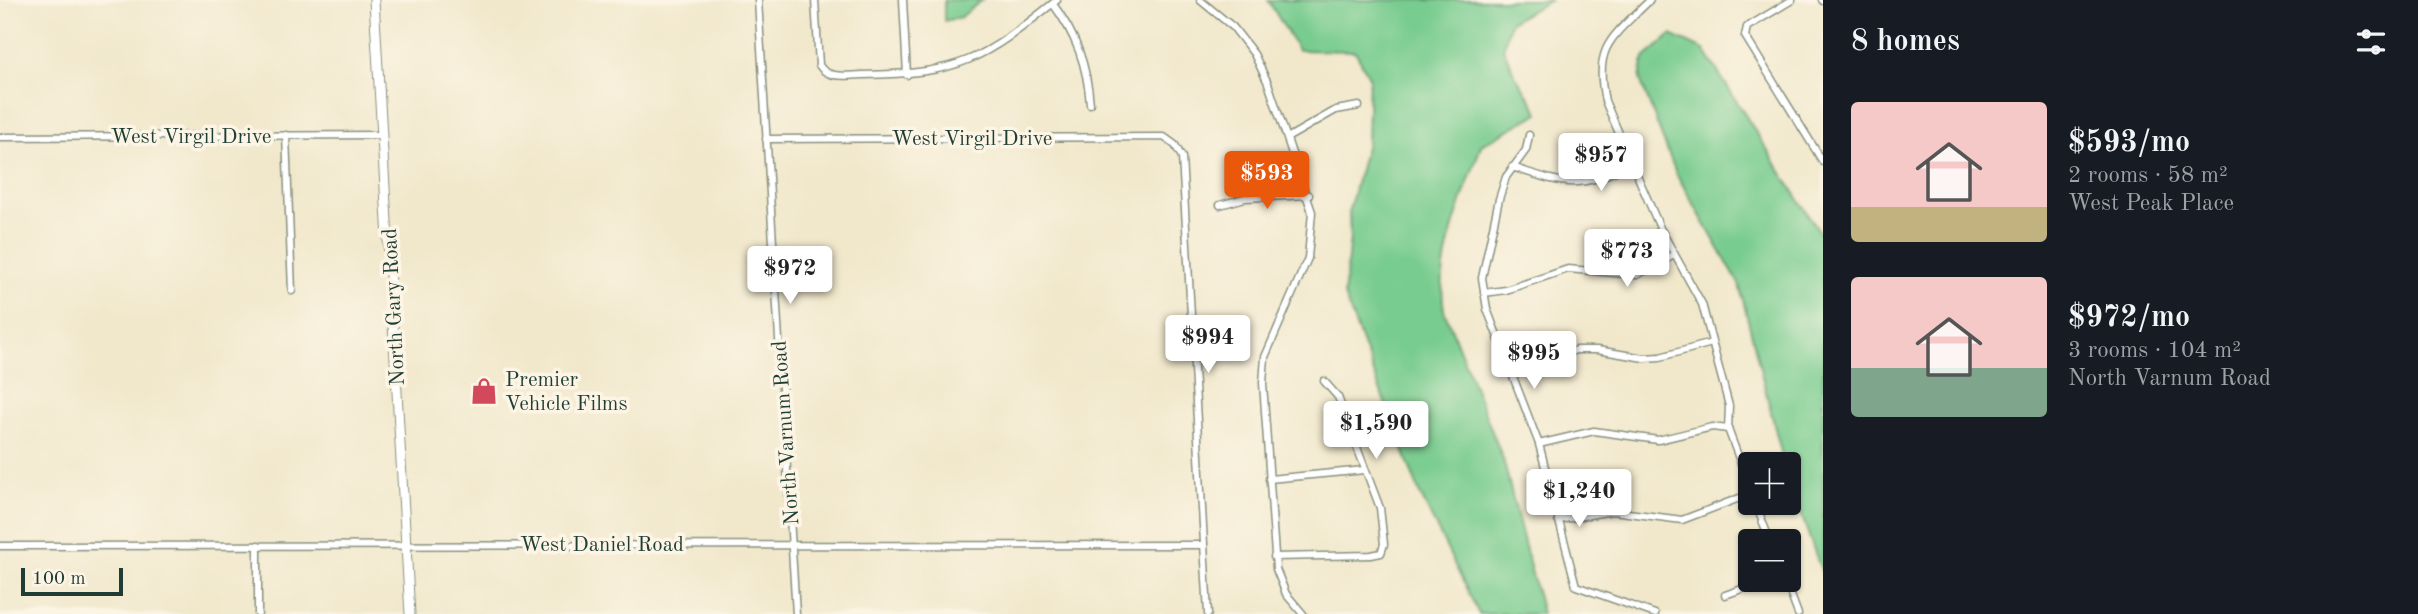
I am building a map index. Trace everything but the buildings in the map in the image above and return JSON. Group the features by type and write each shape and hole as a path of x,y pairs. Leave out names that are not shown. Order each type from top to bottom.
{"street":[{"name":"North Gary Road","path":"374,0 410,614"},
{"name":"North Varnum Road","path":"758,0 796,614"},
{"path":"816,0 819,65 823,72 831,75 906,75 938,71 997,48 1055,2 1080,50 1088,78 1090,104"},
{"path":"903,0 906,75"},
{"path":"1200,0 1244,39 1268,83 1309,195 1312,225 1308,258 1269,347 1263,372 1274,557 1286,594 1303,614"},
{"path":"1650,0 1610,40 1599,66 1605,101 1674,255 1702,304 1729,406 1728,429 1738,456"},
{"path":"1792,0 1747,27 1745,36 1823,162"},
{"path":"1287,138 1336,110 1359,106"},
{"path":"286,135 292,291"},
{"name":"West Virgil Drive","path":"0,137 382,135"},
{"path":"1529,135 1526,150 1506,177 1493,223 1482,278 1487,309 1539,444 1576,586 1655,614"},
{"name":"West Virgil Drive","path":"766,139 1164,136 1175,145 1182,157 1205,545"},
{"path":"1512,167 1563,181 1592,182 1632,163"},
{"path":"1220,205 1245,198 1309,195"},
{"path":"1485,293 1517,287 1568,269 1637,275 1674,255"},
{"path":"1513,372 1569,351 1586,349 1652,357 1712,343"},
{"path":"1274,557 1381,553 1384,544 1380,508 1338,397 1324,381"},
{"path":"1539,444 1574,434 1611,431 1658,440 1712,427 1728,429"},
{"path":"1269,479 1365,470"},
{"path":"1558,520 1613,511 1682,520 1738,499"},
{"path":"258,545 258,614"},
{"path":"1205,545 1208,614"},
{"name":"West Daniel Road","path":"0,546 1205,545"},
{"path":"1725,595 1738,590"},
{"path":"1790,592 1798,614"}],"green space":[{"path":"944,0 982,0 961,17 944,21"},
{"path":"1268,0 1551,0 1510,22 1503,48 1515,75 1539,113 1481,145 1453,226 1442,289 1444,310 1503,459 1542,614 1479,614 1420,494 1344,295 1350,238 1349,210 1367,143 1369,76 1355,51 1298,50"},
{"path":"1671,35 1704,50 1823,238 1823,575 1801,514 1801,452 1781,452 1739,284 1676,173 1640,79 1644,58"}],"place":[{"name":"Premier Vehicle Films","path":"484,391"}]}
